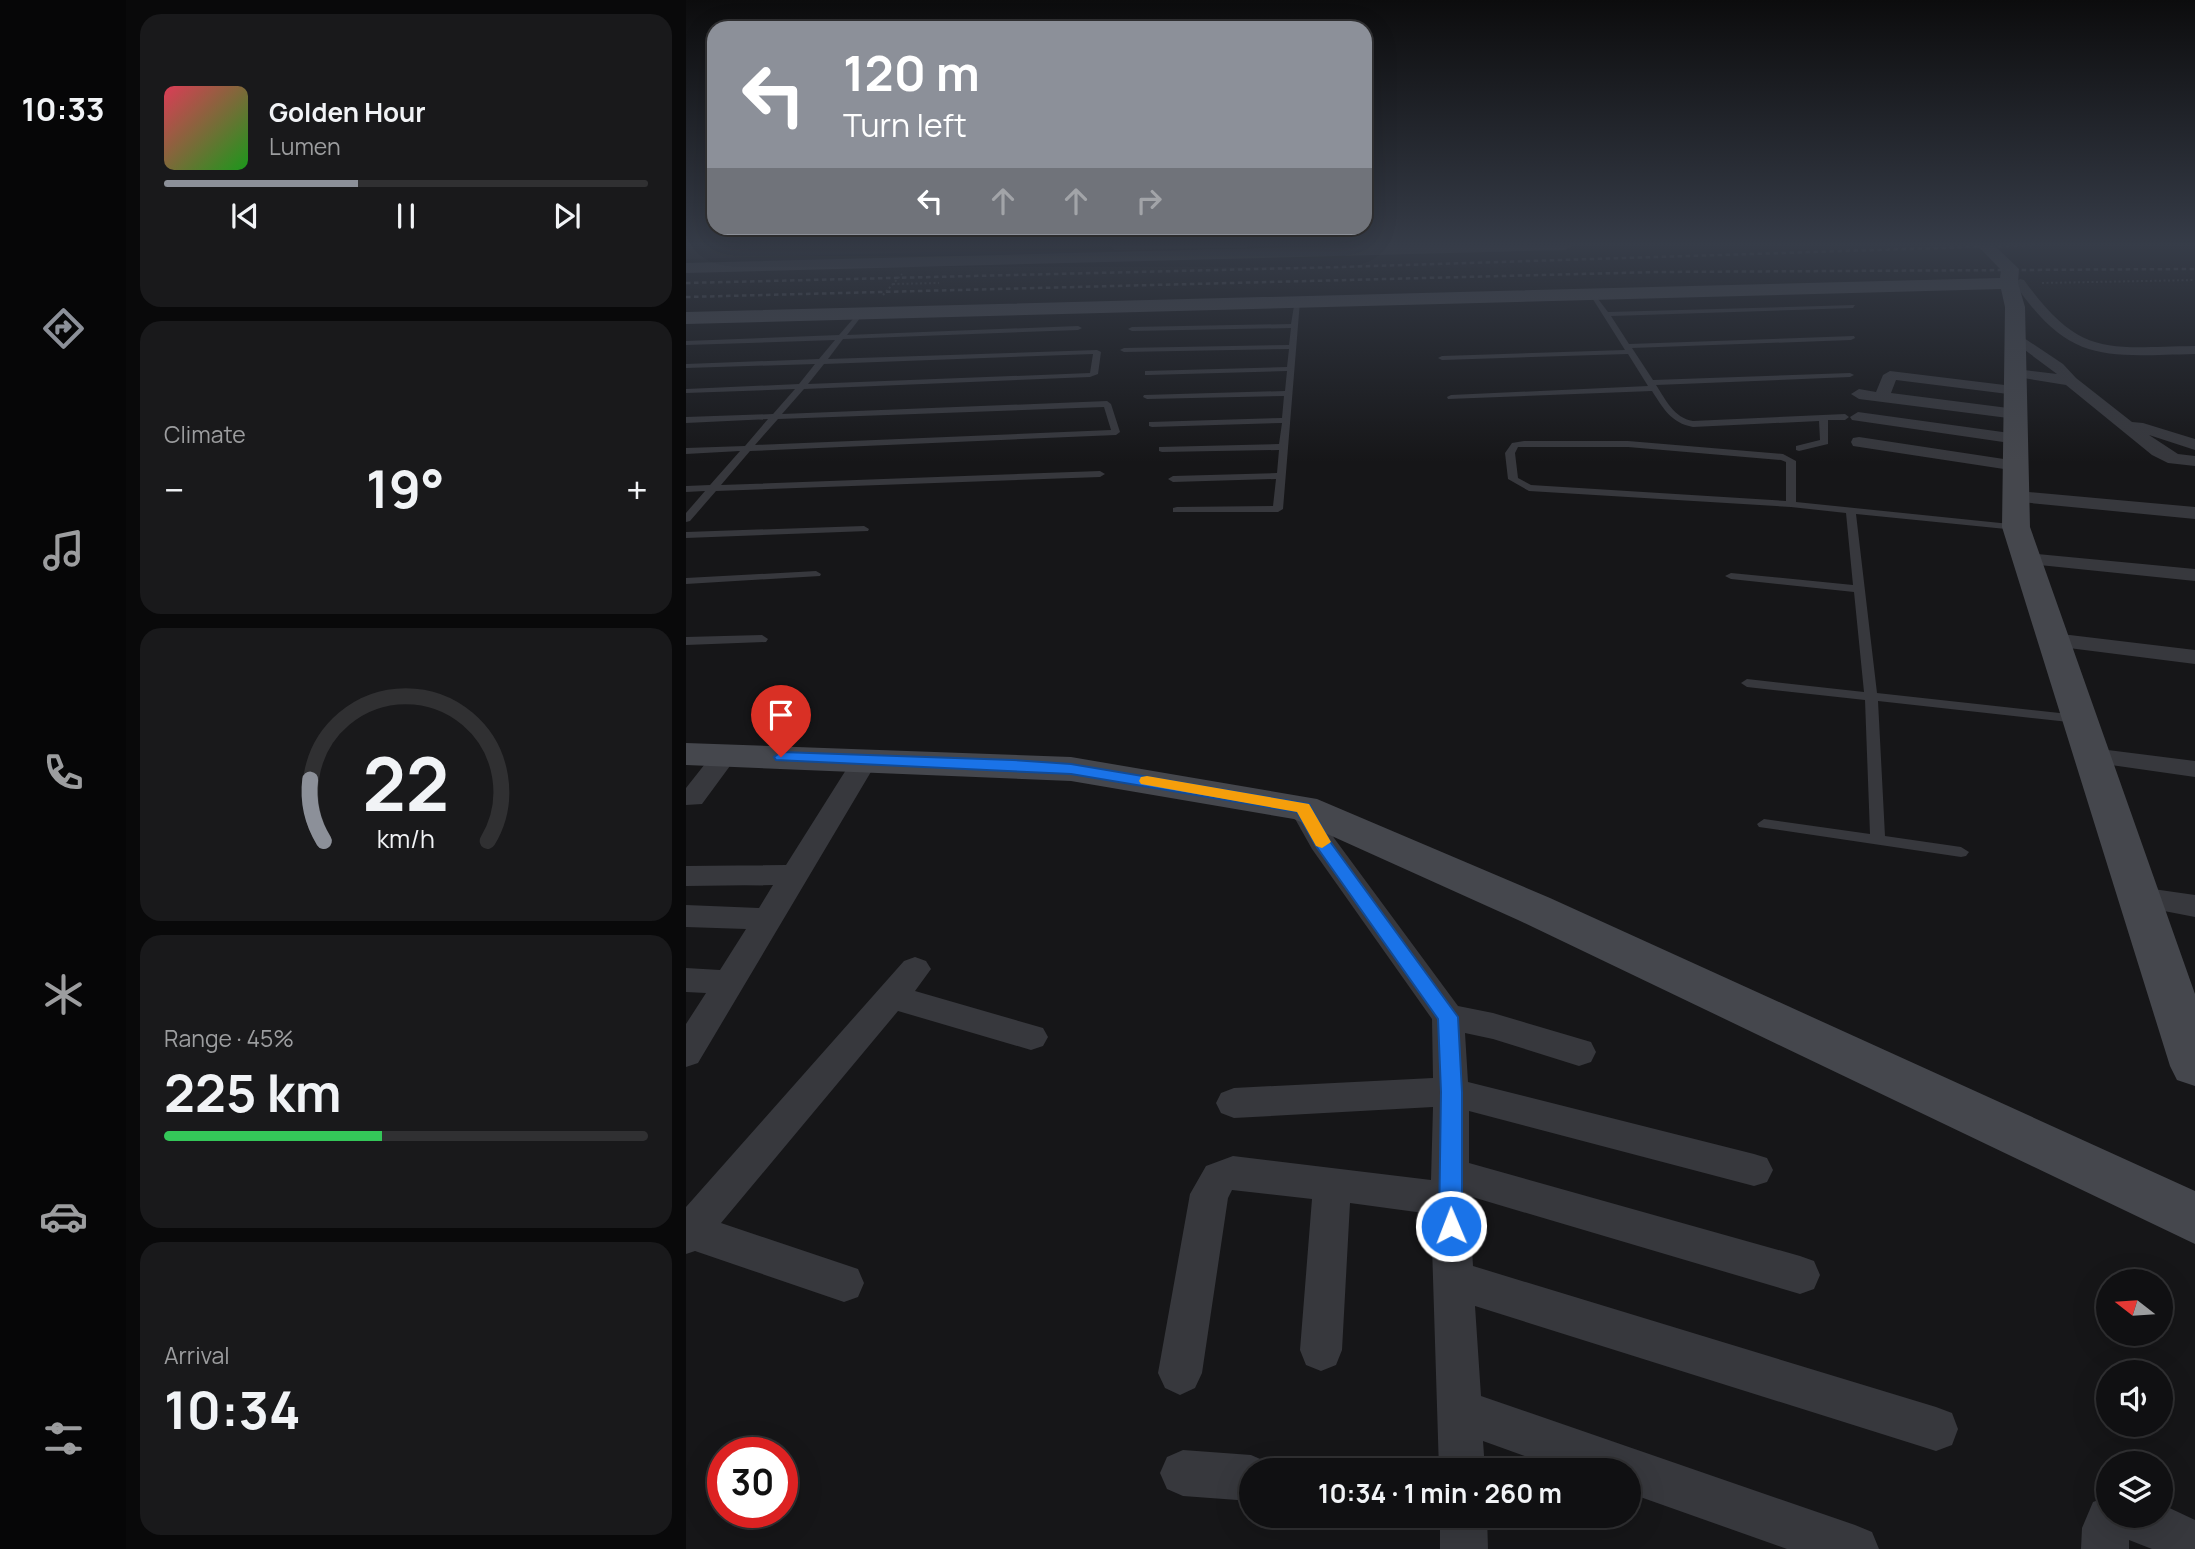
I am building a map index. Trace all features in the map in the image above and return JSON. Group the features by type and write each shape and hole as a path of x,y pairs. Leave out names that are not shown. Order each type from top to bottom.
{"street":[{"path":"686,318 711,317"},
{"path":"2015,317 2016,444 2026,559 2195,1066"},
{"path":"2049,317 2091,347 2130,351 2195,350"},
{"path":"2015,335 2163,454 2191,467"},
{"path":"1882,397 1890,375 1920,378 2016,444"},
{"path":"1914,401 1920,378"},
{"path":"1859,442 2016,444 2071,381"},
{"path":"2086,393 2087,412"},
{"path":"1859,394 1914,401 2016,444 2195,513"},
{"path":"1852,417 2016,444"},
{"path":"2121,421 2195,445"},
{"path":"2026,559 2195,575"},
{"path":"2053,640 2195,657"},
{"path":"692,798 706,754 1071,769 1303,808 1534,909 2195,1218"},
{"path":"2092,756 2195,769"},
{"path":"686,1052 865,760"},
{"path":"1303,808 1322,842 1448,1017 1452,1279 1462,1458"},
{"path":"686,876 794,875"},
{"path":"2139,897 2195,906"},
{"path":"686,916 767,919"},
{"path":"844,1283 688,1234 915,969"},
{"path":"686,980 729,982"},
{"path":"892,997 1031,1037"},
{"path":"1448,1017 1493,1026 1579,1052"},
{"path":"1234,1103 1451,1092 1754,1170"},
{"path":"1180,1373 1209,1194 1219,1178 1233,1172 1332,1184 1450,1186 1800,1275"},
{"path":"1321,1350 1332,1184"},
{"path":"1452,1279 1936,1429"},
{"path":"1460,1411 1595,1458"},
{"path":"1183,1473 1239,1477"},
{"path":"1641,1474 1855,1549"},
{"path":"1464,1528 1464,1549"},
{"path":"2105,1549 2106,1528"},
{"path":"2160,1528 2195,1545"}],"lane":[{"path":"686,519 802,386 856,317"},
{"path":"1177,510 1278,509 1296,317"},
{"path":"1608,317 1669,411 1688,424 1852,417"},
{"path":"1132,329 1295,326"},
{"path":"686,343 1077,328"},
{"path":"1442,358 1850,338"},
{"path":"1124,350 1293,347"},
{"path":"686,366 1097,352 1094,374 1090,375 686,391"},
{"path":"1147,373 1291,369"},
{"path":"1451,397 1850,375"},
{"path":"1147,397 1289,393"},
{"path":"686,420 1107,404 1116,432 686,451"},
{"path":"1799,448 1825,442 1823,418"},
{"path":"1152,424 1286,420"},
{"path":"1791,504 1791,461 1783,457 1628,444 1524,444 1515,446 1510,453 1513,479 1529,488 1851,510 2016,444"},
{"path":"1162,449 1284,447"},
{"path":"686,489 1100,474"},
{"path":"1173,479 1281,476"},
{"path":"1851,510 1871,697 1878,839"},
{"path":"686,535 864,528"},
{"path":"686,582 816,575"},
{"path":"1731,576 1860,589"},
{"path":"686,641 762,639"},
{"path":"1747,683 2080,719"},
{"path":"1764,824 1961,852"}],"slow traffic":[{"path":"1147,781 1303,808 1322,842"}],"route":[{"path":"781,757 1071,769 1303,808 1322,842 1448,1017 1451,1226"}]}
